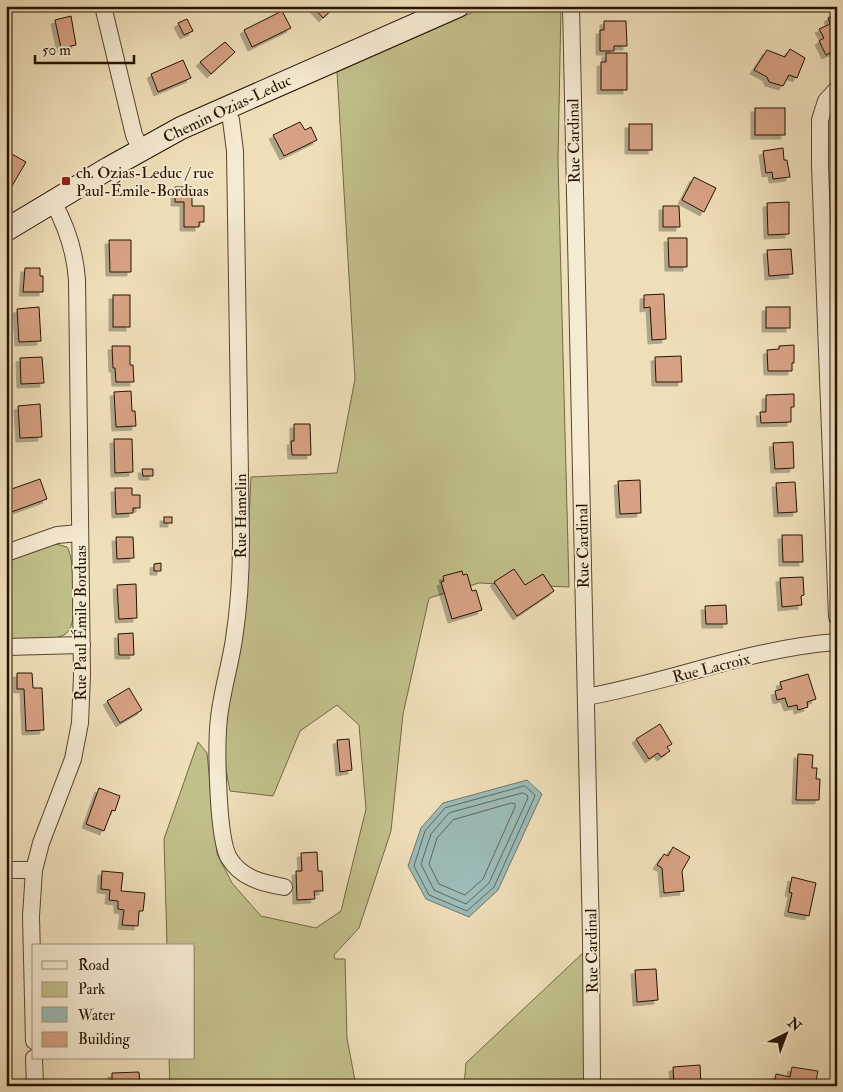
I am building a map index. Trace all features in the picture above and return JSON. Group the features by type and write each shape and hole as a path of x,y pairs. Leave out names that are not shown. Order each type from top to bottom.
{"street":[{"path":"103,6 134,135 141,150"},
{"name":"Chemin Ozias-Leduc","path":"6,230 181,128 458,6"},
{"name":"Rue Cardinal","path":"571,6 586,697 592,1086"},
{"path":"837,90 826,101 820,120 820,165 830,283 837,617"},
{"name":"Rue Hamelin","path":"225,108 232,126 235,151 241,541 240,589 234,640 219,720 220,816 228,856 236,867 246,876 261,883 284,887"},
{"name":"Rue Paul Émile Borduas","path":"32,958 31,916 34,870 41,843 76,747 80,711 82,645 75,258 63,221 53,202"},
{"path":"6,552 57,535 79,533"},
{"name":"Rue Lacroix","path":"586,697 758,654 814,643 837,642"},
{"path":"6,647 82,645"},
{"path":"6,870 34,870"},
{"path":"34,1060 35,1086"}],"green space":[{"path":"487,6 561,6 558,160 569,587 479,583 429,598 403,714 391,831 359,928 334,955 335,959 345,959 347,1038 356,1086 170,1086 169,1060 195,1060 195,944 167,944 164,839 198,742 207,753 217,854 232,883 261,916 316,928 341,911 366,809 359,725 337,705 300,731 273,796 230,791 223,754 224,725 246,578 251,477 337,473 355,379 337,72"},
{"path":"56,544 67,547 71,561 73,607 70,628 67,633 58,637 6,639 6,560"},
{"path":"584,952 587,1086 464,1086 466,1063"}],"water":[{"path":"527,780 542,794 498,890 469,917 426,899 408,866 421,828 443,803"}],"building":[{"path":"312,6 336,6 323,18"},
{"path":"282,11 291,28 252,47 244,30"},
{"path":"835,14 837,18 837,50 826,55 819,41 824,38 819,29 830,24 828,18"},
{"path":"71,16 76,45 61,48 55,20"},
{"path":"187,19 193,31 184,35 178,23"},
{"path":"604,21 626,21 627,46 614,46 614,51 600,51 600,30 604,30"},
{"path":"225,42 235,52 211,74 200,62"},
{"path":"790,49 805,58 797,78 789,75 783,86 769,82 767,77 754,70 767,50 785,57"},
{"path":"606,53 627,53 627,90 601,90 601,62 606,62"},
{"path":"183,60 191,78 158,92 151,74"},
{"path":"755,108 785,108 785,135 755,135"},
{"path":"300,122 305,130 311,127 317,140 284,156 273,135"},
{"path":"629,124 652,124 652,150 629,150"},
{"path":"783,148 784,160 787,160 790,177 773,179 772,172 766,173 763,151"},
{"path":"10,153 26,162 9,191 6,190 6,159"},
{"path":"694,177 716,188 704,212 682,200"},
{"path":"175,187 192,187 192,206 204,206 204,222 199,222 199,227 184,227 184,202 175,202"},
{"path":"789,202 789,234 768,235 767,203"},
{"path":"663,206 679,206 680,227 663,227"},
{"path":"668,238 687,238 687,267 669,267"},
{"path":"109,240 131,240 131,272 110,272"},
{"path":"791,249 793,274 769,276 767,250"},
{"path":"25,268 40,268 40,276 43,276 43,292 23,292"},
{"path":"664,294 666,339 652,340 650,307 644,308 644,295"},
{"path":"113,295 130,295 130,327 113,327"},
{"path":"39,307 41,341 19,342 17,309"},
{"path":"766,307 790,307 790,328 766,328"},
{"path":"794,345 792,371 768,371 767,350 779,349 779,346"},
{"path":"112,346 130,346 130,365 133,365 134,382 116,382"},
{"path":"681,356 682,382 656,382 655,357"},
{"path":"42,357 44,383 21,384 20,358"},
{"path":"131,391 132,411 135,411 136,426 116,427 114,392"},
{"path":"794,394 794,407 791,407 791,422 761,423 760,412 766,412 766,395"},
{"path":"40,404 42,437 20,438 18,406"},
{"path":"294,424 310,424 311,455 292,455 291,441 294,441"},
{"path":"114,439 132,439 133,472 115,473"},
{"path":"793,442 794,468 775,469 773,443"},
{"path":"142,469 153,469 153,476 143,476"},
{"path":"40,479 47,499 6,514 6,491"},
{"path":"640,480 641,513 620,514 618,481"},
{"path":"795,482 797,512 778,513 776,483"},
{"path":"115,488 132,488 132,495 140,495 140,508 133,508 133,513 116,514"},
{"path":"164,517 172,517 172,523 164,523"},
{"path":"782,535 802,535 803,562 783,562"},
{"path":"116,537 133,537 134,558 117,559"},
{"path":"161,563 161,571 154,571 154,564"},
{"path":"514,569 525,585 543,574 554,591 517,616 494,582"},
{"path":"462,571 463,575 467,574 472,591 476,590 482,610 452,619 441,582 444,581 443,576"},
{"path":"803,577 804,595 801,596 802,605 782,607 780,578"},
{"path":"136,584 137,618 119,619 117,585"},
{"path":"726,605 727,624 706,624 705,606"},
{"path":"133,633 134,655 119,655 118,634"},
{"path":"17,673 32,673 33,688 42,688 44,730 26,731 24,689 17,689"},
{"path":"808,674 816,699 807,702 808,707 798,710 797,705 788,707 785,698 777,700 775,691 782,689 780,682"},
{"path":"129,688 142,710 120,723 107,701"},
{"path":"660,724 672,744 667,747 670,751 661,757 658,753 649,759 636,739"},
{"path":"349,739 352,770 340,772 337,740"},
{"path":"798,754 813,755 812,768 817,768 816,779 820,779 819,800 796,800"},
{"path":"99,788 120,796 115,811 112,810 104,831 86,824"},
{"path":"673,847 690,857 682,871 684,891 664,893 662,868 657,865 664,854 668,856"},
{"path":"317,852 318,871 322,871 323,891 314,891 315,899 297,900 296,871 302,871 301,853"},
{"path":"102,871 123,873 121,891 145,893 143,911 139,911 138,926 122,925 124,910 118,909 118,901 109,900 110,890 101,889"},
{"path":"792,877 816,883 809,916 788,912 792,893 789,892"},
{"path":"656,969 658,1000 637,1002 635,970"},
{"path":"700,1065 701,1085 674,1086 673,1067"},
{"path":"792,1067 818,1071 815,1086 774,1086 776,1074 790,1077"},
{"path":"139,1072 140,1086 112,1086 112,1073"}],"place":[{"name":"ch. Ozias-Leduc / rue Paul-Émile-Borduas","path":"66,181"}]}
